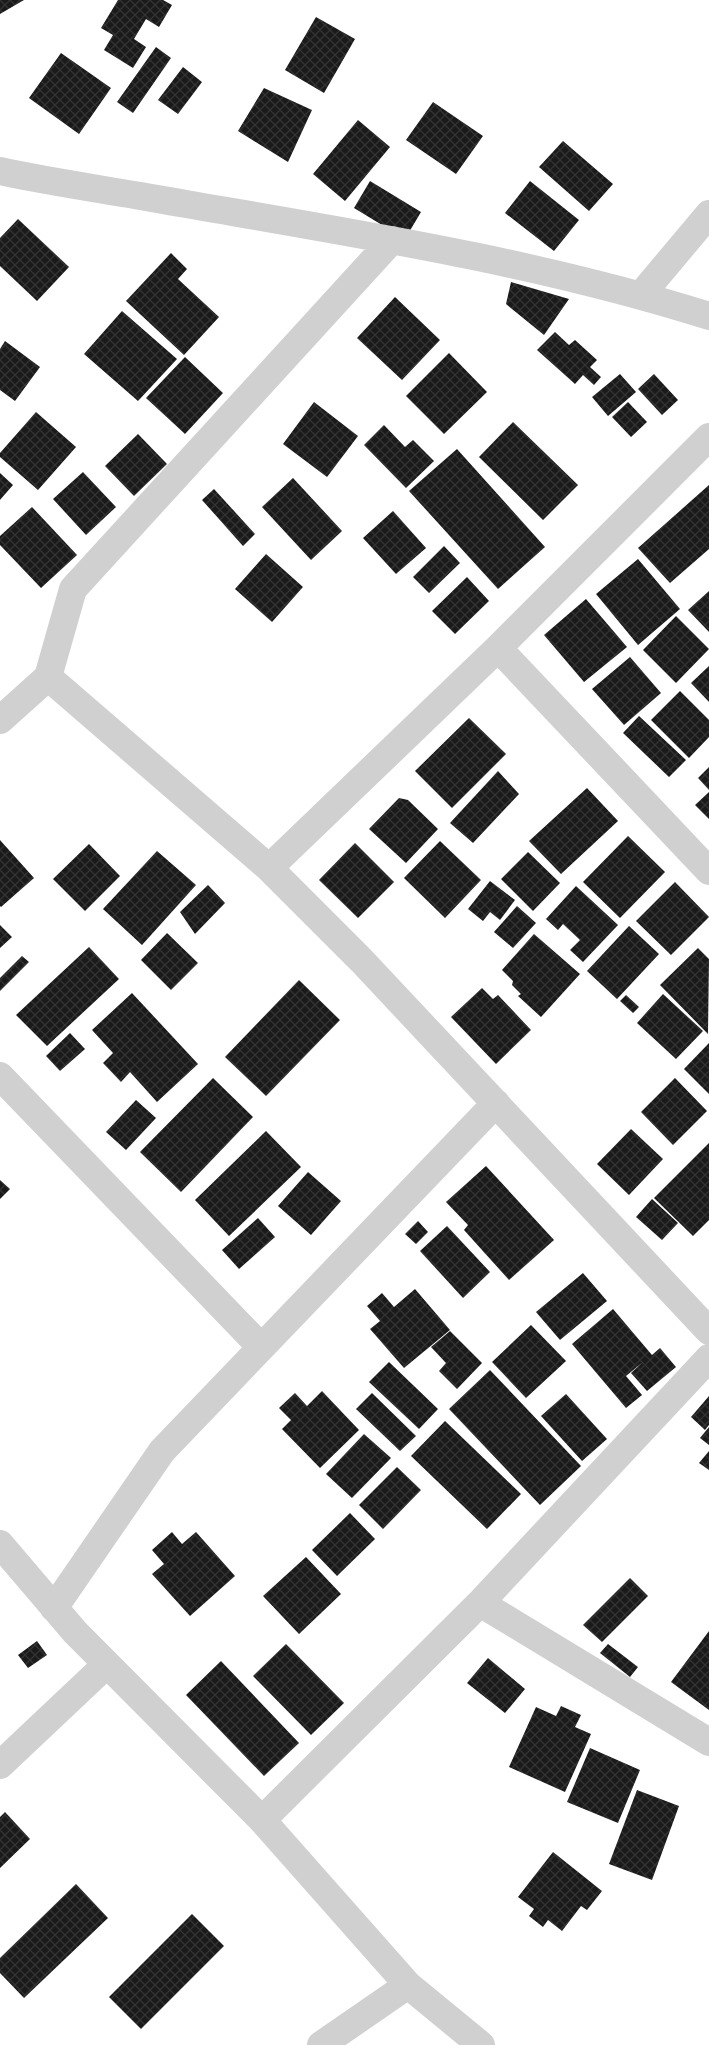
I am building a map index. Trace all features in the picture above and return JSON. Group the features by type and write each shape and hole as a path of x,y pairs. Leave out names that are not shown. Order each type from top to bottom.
{"street":[{"path":"4,177 392,240 641,294 709,316"},
{"path":"641,294 709,214"},
{"path":"0,720 48,677 73,589 392,240"},
{"path":"269,868 498,648 709,437"},
{"path":"498,648 709,871"},
{"path":"48,677 269,868 362,961 709,1330"},
{"path":"0,1076 261,1347"},
{"path":"54,1608 162,1451 496,1103"},
{"path":"262,1820 480,1603 709,1358"},
{"path":"0,1544 54,1608 106,1665 262,1820 408,1985 481,2045"},
{"path":"480,1603 709,1742"},
{"path":"0,1765 106,1665"},
{"path":"321,2045 408,1985"}],"building":[{"path":"0,0 24,0 0,14"},
{"path":"118,0 163,0 172,5 159,27 146,19 134,39 146,47 133,68 104,50 113,35 101,28"},
{"path":"316,17 355,39 324,93 285,70"},
{"path":"156,47 171,58 133,113 117,102"},
{"path":"61,53 111,88 79,134 29,98"},
{"path":"183,67 202,82 178,114 158,100"},
{"path":"264,88 312,110 288,162 238,131"},
{"path":"433,102 483,136 456,174 406,140"},
{"path":"358,120 390,147 345,201 313,174"},
{"path":"563,141 613,184 589,211 539,167"},
{"path":"370,181 421,212 405,239 354,208"},
{"path":"530,181 579,220 554,251 505,213"},
{"path":"18,219 69,267 37,301 0,266 0,238"},
{"path":"171,253 187,269 178,279 219,317 184,355 126,301"},
{"path":"511,282 569,299 544,335 506,304"},
{"path":"395,297 440,340 402,380 357,338"},
{"path":"122,311 177,359 138,401 84,354"},
{"path":"555,332 569,345 575,340 597,360 590,367 601,377 594,385 583,375 575,384 537,350"},
{"path":"5,341 40,367 15,401 0,390 0,349"},
{"path":"449,353 487,392 444,434 406,396"},
{"path":"185,357 223,393 185,434 146,398"},
{"path":"620,374 636,392 608,416 592,397"},
{"path":"654,374 678,400 662,415 638,389"},
{"path":"314,402 358,436 327,477 283,444"},
{"path":"628,402 647,422 631,437 612,417"},
{"path":"36,412 76,447 38,490 0,457 0,453"},
{"path":"513,422 578,485 543,520 479,457"},
{"path":"384,425 405,447 413,440 434,461 406,488 364,445"},
{"path":"138,434 167,464 134,496 105,466"},
{"path":"457,449 545,547 498,589 409,491"},
{"path":"83,472 116,507 86,535 53,499"},
{"path":"0,473 13,485 0,500"},
{"path":"293,478 342,531 311,560 262,507"},
{"path":"709,485 709,549 670,583 638,548"},
{"path":"214,489 255,534 243,546 202,500"},
{"path":"32,507 77,555 41,588 0,545 0,536"},
{"path":"393,511 426,548 396,574 363,538"},
{"path":"444,546 460,563 429,593 413,577"},
{"path":"266,554 303,587 272,622 235,589"},
{"path":"638,559 680,609 638,645 596,594"},
{"path":"467,577 489,601 455,634 432,611"},
{"path":"709,591 709,632 688,610"},
{"path":"586,599 627,647 584,682 544,635"},
{"path":"676,616 709,649 676,683 643,650"},
{"path":"630,657 661,693 624,725 592,689"},
{"path":"709,666 709,702 691,683"},
{"path":"680,691 709,720 709,737 689,758 651,720"},
{"path":"639,716 686,760 669,777 623,733"},
{"path":"469,718 506,754 452,808 415,771"},
{"path":"709,767 709,790 698,778"},
{"path":"498,771 519,794 473,843 450,823"},
{"path":"587,788 618,821 561,874 529,841"},
{"path":"709,792 709,819 695,805"},
{"path":"399,798 408,800 438,829 406,863 369,829"},
{"path":"628,836 665,872 620,918 583,882"},
{"path":"0,840 34,878 1,907 0,906"},
{"path":"440,841 481,880 445,918 404,878"},
{"path":"355,843 394,882 358,918 319,880"},
{"path":"89,844 120,876 85,911 53,879"},
{"path":"157,851 196,885 142,945 103,909"},
{"path":"528,852 560,883 533,911 501,879"},
{"path":"490,881 515,900 500,920 490,912 483,921 468,909"},
{"path":"675,882 709,917 671,955 636,921"},
{"path":"208,885 225,903 195,934 180,912"},
{"path":"576,886 618,925 583,962 570,950 580,940 563,924 558,930 546,919"},
{"path":"517,906 536,923 513,948 494,932"},
{"path":"0,925 12,937 0,948"},
{"path":"629,926 659,954 617,999 587,971"},
{"path":"167,933 198,963 171,990 141,960"},
{"path":"534,934 580,974 541,1017 518,996 521,994 512,985 513,981 502,970"},
{"path":"89,947 119,979 47,1046 16,1015"},
{"path":"698,948 709,959 708,1034 660,985"},
{"path":"22,956 29,962 0,991 0,978"},
{"path":"299,980 340,1020 266,1096 225,1057"},
{"path":"482,988 493,999 498,995 531,1030 496,1064 451,1017"},
{"path":"132,993 198,1064 157,1102 130,1072 121,1082 103,1063 113,1053 92,1030"},
{"path":"663,994 703,1031 676,1059 637,1023"},
{"path":"626,995 639,1007 633,1013 620,1001"},
{"path":"70,1033 85,1049 60,1071 46,1056"},
{"path":"709,1043 709,1094 684,1069"},
{"path":"213,1078 253,1117 181,1192 140,1152"},
{"path":"675,1078 707,1111 673,1145 641,1112"},
{"path":"136,1100 156,1118 126,1150 106,1132"},
{"path":"631,1129 663,1159 629,1195 597,1164"},
{"path":"266,1131 301,1167 229,1236 195,1200"},
{"path":"709,1143 709,1220 693,1236 654,1198"},
{"path":"486,1166 554,1240 509,1280 464,1230 468,1225 446,1202"},
{"path":"308,1172 341,1201 311,1235 278,1206"},
{"path":"0,1180 10,1189 0,1199"},
{"path":"652,1199 678,1223 662,1240 636,1217"},
{"path":"258,1218 275,1237 239,1269 222,1250"},
{"path":"418,1221 428,1232 416,1244 405,1234"},
{"path":"447,1226 490,1272 463,1298 420,1251"},
{"path":"583,1273 607,1301 560,1340 536,1312"},
{"path":"415,1289 450,1330 404,1368 370,1329 380,1321 367,1306 382,1293 394,1307"},
{"path":"613,1309 652,1355 660,1348 676,1367 647,1391 631,1373 643,1362 626,1376 642,1395 626,1408 572,1344"},
{"path":"531,1325 566,1361 526,1398 492,1362"},
{"path":"450,1331 482,1363 457,1389 439,1371 446,1363 431,1347"},
{"path":"389,1362 438,1409 419,1429 369,1382"},
{"path":"490,1370 581,1466 540,1505 449,1409"},
{"path":"322,1391 359,1430 320,1468 282,1429 291,1420 279,1408 295,1393 307,1406"},
{"path":"372,1393 416,1436 400,1451 356,1409"},
{"path":"566,1394 607,1439 582,1461 541,1416"},
{"path":"709,1396 709,1425 705,1430 691,1417"},
{"path":"445,1421 521,1494 487,1529 411,1456"},
{"path":"709,1427 709,1445 700,1438"},
{"path":"364,1434 391,1458 352,1498 326,1474"},
{"path":"709,1451 709,1470 699,1463"},
{"path":"397,1467 421,1490 383,1529 359,1505"},
{"path":"350,1513 375,1539 337,1576 312,1550"},
{"path":"172,1532 182,1544 196,1532 235,1576 190,1616 152,1574 164,1564 152,1550"},
{"path":"306,1557 341,1594 299,1634 263,1596"},
{"path":"630,1578 648,1596 602,1642 583,1625"},
{"path":"709,1631 709,1710 671,1682"},
{"path":"37,1641 47,1655 28,1668 18,1655"},
{"path":"286,1644 344,1703 311,1735 253,1676"},
{"path":"608,1644 638,1667 630,1677 600,1653"},
{"path":"488,1658 525,1689 505,1713 467,1683"},
{"path":"221,1661 299,1743 264,1776 186,1695"},
{"path":"561,1706 581,1715 575,1727 591,1734 565,1792 509,1767 536,1707 556,1716"},
{"path":"590,1748 640,1770 618,1823 567,1802"},
{"path":"637,1790 679,1806 652,1880 609,1864"},
{"path":"5,1812 30,1839 0,1868 0,1817"},
{"path":"553,1852 602,1891 587,1910 581,1906 562,1931 548,1920 543,1927 529,1916 534,1909 518,1897"},
{"path":"76,1884 108,1918 24,1998 0,1973 0,1958"},
{"path":"192,1914 224,1946 141,2029 109,1997"}]}
